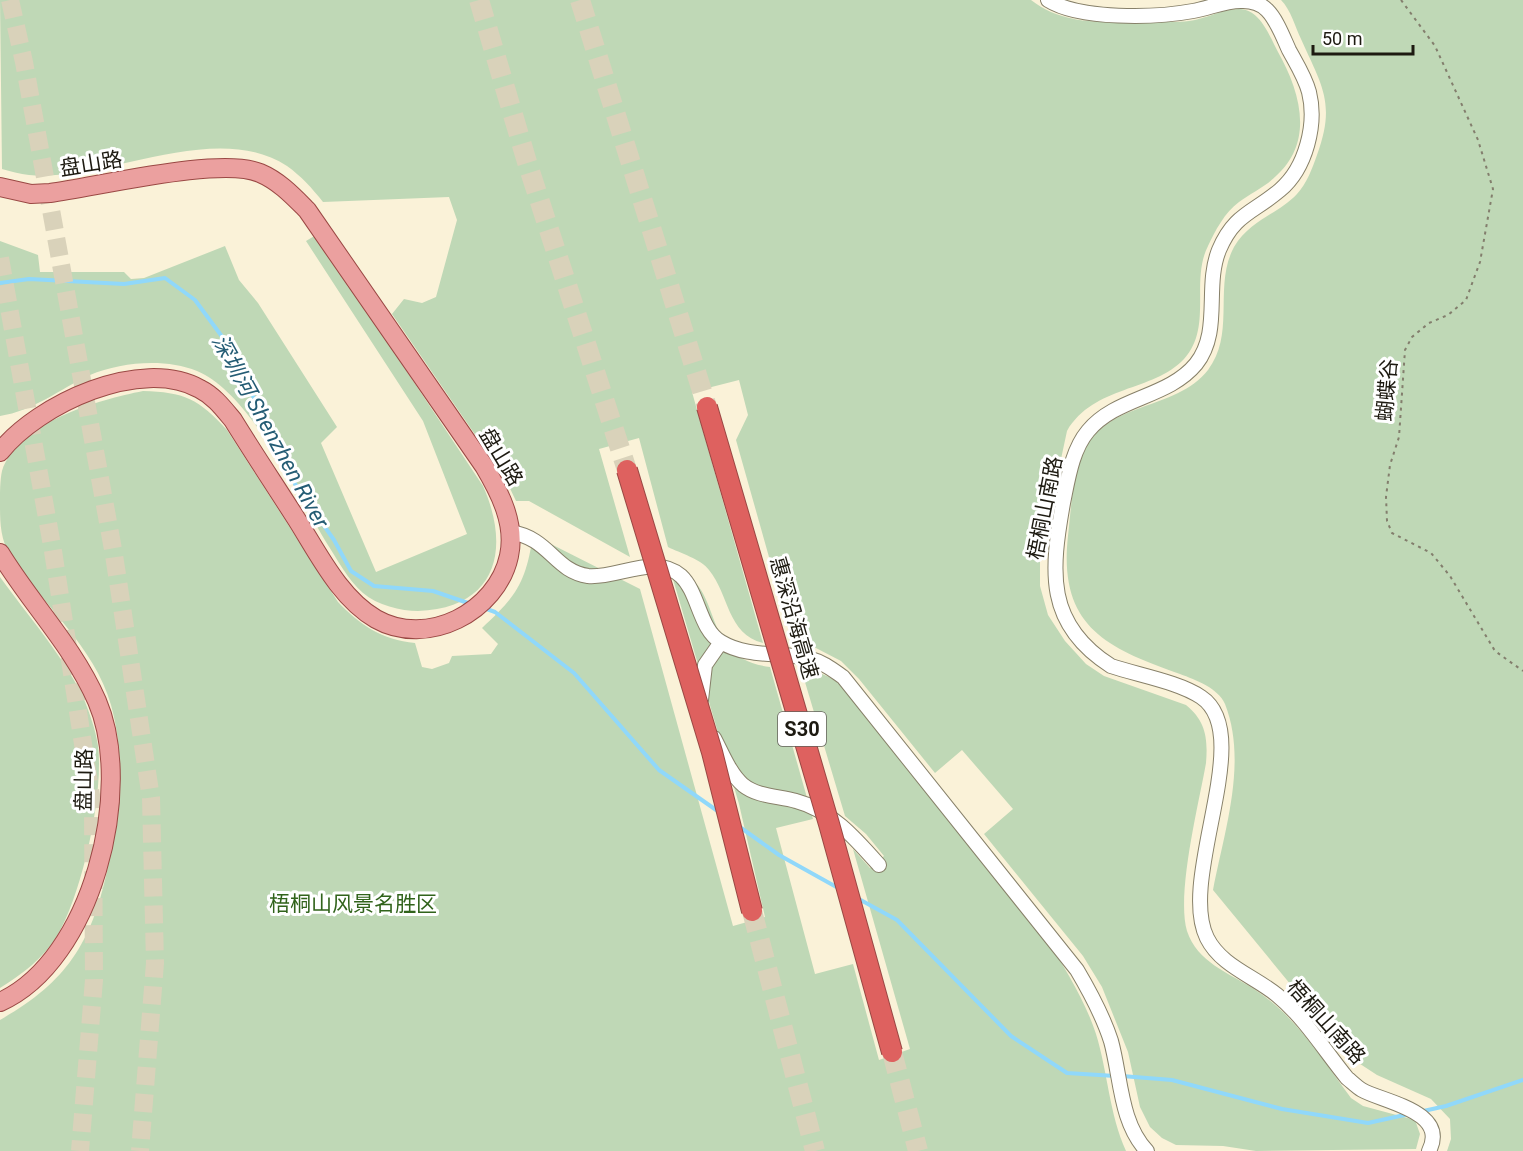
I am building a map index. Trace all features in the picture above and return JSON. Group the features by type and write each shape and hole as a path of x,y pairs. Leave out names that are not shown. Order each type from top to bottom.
{"highway":[{"name":"惠深沿海高速","path":"707,407 830,824 892,1052"},
{"path":"627,470 712,752 752,911"}],"main road":[{"name":"盘山路","path":"0,187 31,194 50,193 217,168 258,172 275,181 307,210 484,466 500,496 510,532 509,555 502,576 489,595 470,612 444,625 410,629 392,626 358,606 335,580 233,420 217,400 188,384 151,378 127,381 99,389 42,414 25,425 0,452"},
{"name":"盘山路","path":"0,553 66,643 98,702 109,749 110,774 104,835 89,893 79,918 50,964 31,982 0,1002"}],"street":[{"name":"梧桐山南路","path":"1048,0 1070,11 1087,14 1170,14 1230,2 1254,2 1265,8 1274,19 1308,88 1312,107 1310,132 1304,154 1293,175 1280,190 1238,220 1224,238 1216,258 1212,280 1211,331 1206,347 1197,363 1171,385 1101,419 1088,431 1077,449 1069,473 1054,551 1054,573 1057,595 1064,614 1073,630 1098,657 1112,666 1202,698 1218,718 1221,753 1203,862 1200,906 1202,922 1215,950 1227,962 1277,995 1347,1078 1361,1089 1409,1107 1421,1116 1431,1134 1429,1151"},
{"path":"510,532 524,534 540,542 564,567 579,575 594,576 657,567 670,569 682,577 712,634 721,642 757,653 812,659 826,665 843,677 1066,955 1089,990 1110,1040 1123,1097 1135,1133 1147,1151"},
{"path":"721,642 705,665 700,687 702,708 708,728 731,770 743,784 757,792 798,801 828,816 850,833 879,865"}],"path":[{"name":"蝴蝶谷","path":"1401,0 1435,46 1478,140 1493,189 1480,262 1466,300 1448,315 1429,323 1412,337 1405,350 1398,437 1390,465 1386,497 1387,521 1392,533 1431,553 1450,576 1495,651 1523,671"}],"green space":[{"path":"0,0 1031,0 1056,14 1096,22 1183,22 1235,9 1254,14 1268,32 1292,83 1300,116 1300,132 1296,147 1288,162 1276,176 1234,206 1214,234 1203,260 1197,333 1193,346 1184,359 1171,370 1156,378 1092,405 1067,431 1040,557 1040,586 1048,615 1065,641 1086,664 1104,676 1186,705 1202,724 1207,746 1206,763 1186,872 1184,895 1187,931 1198,951 1215,966 1254,989 1283,1012 1296,1025 1351,1098 1363,1106 1415,1120 1420,1134 1416,1149 1256,1151 1223,1146 1176,1145 1162,1138 1150,1127 1140,1107 1128,1052 1102,987 1083,956 984,834 1013,809 962,750 935,773 859,679 841,661 814,647 793,642 736,440 748,415 739,380 692,392 763,643 751,638 735,622 709,570 696,559 668,547 639,438 599,449 630,557 529,501 516,501 505,478 392,314 404,299 422,303 436,297 457,220 449,197 323,202 306,182 287,166 258,153 227,149 194,150 60,175 29,175 2,169"},
{"path":"1281,0 1523,0 1523,1151 1447,1151 1451,1139 1450,1119 1431,1099 1377,1075 1351,1058 1213,890 1228,821 1234,773 1232,726 1225,704 1217,693 1206,685 1109,643 1092,629 1080,612 1071,592 1067,567 1068,536 1074,484 1083,454 1093,437 1107,424 1178,393 1208,370 1221,341 1225,277 1234,247 1256,223 1281,207 1301,190 1317,155 1325,122 1324,95 1288,9"},
{"path":"316,235 483,486 491,509 496,532 496,552 491,571 481,587 465,599 445,607 418,611 404,610 382,604 363,593 352,582 326,542 286,472 253,421 216,382 197,371 157,363 115,367 90,375 24,409 0,416 0,241 38,255 40,272 124,272 131,279 144,278 225,246 239,280 258,303 337,427 321,443 376,572 467,534 423,421 306,241"},
{"name":"梧桐山风景名胜区","path":"143,391 169,393 190,399 217,419 227,430 338,602 372,630 392,639 415,643 422,667 432,669 449,663 452,656 491,654 498,644 482,628 504,607 518,587 527,565 533,535 640,589 733,926 765,917 739,804 670,569 688,576 700,588 721,635 731,649 747,661 770,667 813,819 776,828 815,974 853,964 879,1060 910,1049 853,849 870,868 884,856 866,834 845,816 802,672 825,675 837,682 854,699 1047,939 1074,985 1096,1034 1112,1108 1126,1151 0,1151 0,1020 42,992 58,976 72,959 93,920 107,871 115,829 120,768 116,726 111,705 93,664 7,549 2,536 1,475 11,454 24,439 42,427 83,407"},
{"path":"0,577 55,650 75,681 96,734 99,767 98,790 89,844 83,870 66,918 57,936 39,959 0,988"}],"waterway":[{"name":"深圳河 Shenzhen River","path":"0,283 29,279 124,284 165,278 195,300 229,346 295,484 334,540 351,571 374,586 433,591 471,604"},
{"path":"484,608 495,612 574,673 659,770 719,812"},
{"path":"737,825 779,855 840,889"},
{"path":"857,898 897,920 1011,1036 1067,1073 1115,1076"},
{"path":"1122,1076 1172,1080 1282,1109 1368,1123 1409,1114"},
{"path":"1419,1112 1446,1106 1523,1080"}],"tunnel":[{"path":"10,0 24,62 114,555 151,798 155,963 140,1151"},
{"path":"479,0 527,162 627,470"},
{"path":"580,0 707,407"},
{"path":"0,258 53,551 93,808 94,980 80,1151"},
{"path":"752,911 815,1151"},
{"path":"892,1052 918,1151"}]}
